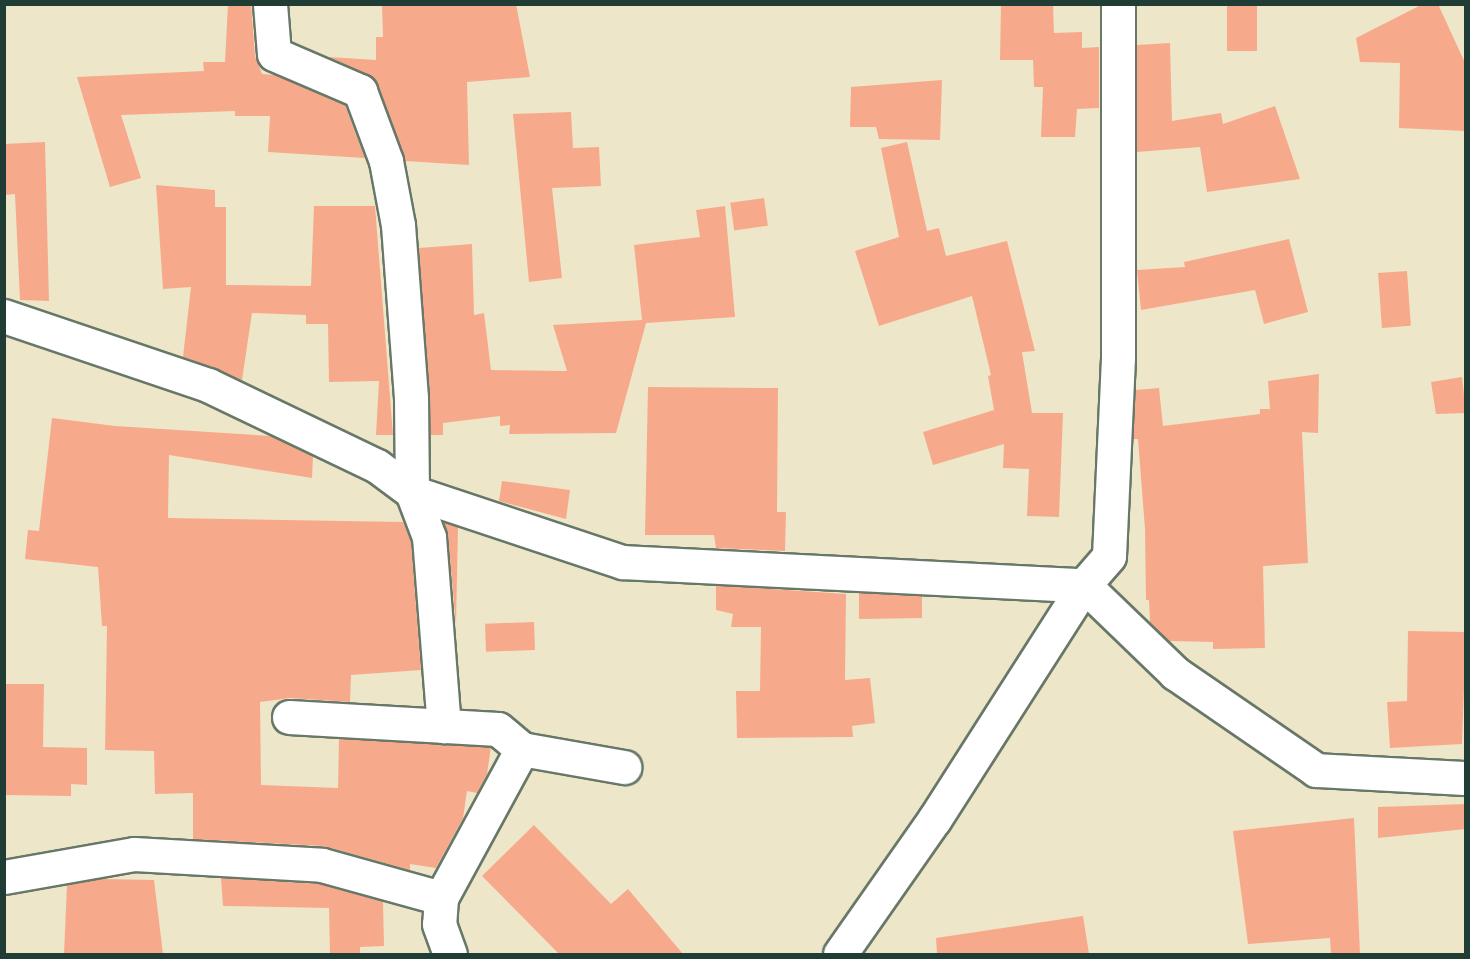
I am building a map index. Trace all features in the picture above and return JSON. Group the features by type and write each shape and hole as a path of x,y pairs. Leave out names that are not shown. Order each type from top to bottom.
{"street":[{"path":"270,4 274,54 360,91 386,161 398,225 411,398 412,492 429,537 444,726"},
{"path":"840,954 934,820 1084,585 1109,556 1118,357 1118,4"},
{"path":"4,316 208,385 377,466 412,492 623,562 1084,585 1175,673 1316,770 1466,778"},
{"path":"289,717 498,729 522,749 624,767"},
{"path":"450,954 439,924 441,898 522,749"},
{"path":"4,877 134,854 198,857 322,865 441,898"}],"building":[{"path":"228,4 251,4 255,56 262,74 276,75 345,105 365,158 268,152 270,116 235,116 235,111 121,115 141,178 110,187 77,77 204,71 203,62 225,62"},
{"path":"382,4 516,4 530,77 467,82 469,165 405,161 374,78 329,57 376,60 376,37 383,37"},
{"path":"1001,4 1053,4 1054,33 1082,32 1082,48 1099,47 1099,108 1077,109 1075,137 1041,137 1043,87 1034,87 1033,60 1000,60"},
{"path":"1227,4 1257,4 1257,51 1227,51"},
{"path":"1423,4 1438,4 1466,65 1465,131 1399,128 1400,63 1360,62 1356,38"},
{"path":"1170,43 1172,121 1221,113 1223,124 1275,106 1300,179 1207,192 1200,147 1137,152 1137,45"},
{"path":"942,80 940,140 879,139 876,127 850,127 851,87"},
{"path":"571,112 573,148 599,147 601,186 552,188 562,278 529,282 513,114"},
{"path":"45,142 49,301 20,300 15,194 4,195 4,144"},
{"path":"907,142 927,231 939,228 946,256 1007,241 1035,351 1022,352 1032,413 1063,413 1059,517 1027,516 1029,469 1003,468 1004,444 933,465 923,432 994,410 988,376 991,375 972,296 879,326 855,251 899,237 881,148"},
{"path":"156,185 215,190 215,207 226,207 226,285 311,286 314,206 375,206 393,435 376,435 379,381 329,382 328,324 306,324 306,315 252,313 242,380 183,357 191,287 163,289"},
{"path":"764,198 768,226 734,230 730,203"},
{"path":"725,206 735,317 646,323 616,433 509,434 510,425 500,426 500,416 443,423 443,435 430,435 419,248 472,244 474,315 484,313 491,370 567,371 553,325 642,320 634,245 700,237 696,210"},
{"path":"1289,239 1308,312 1264,324 1255,290 1141,310 1137,270 1185,267 1184,262"},
{"path":"1407,271 1411,326 1382,328 1378,273"},
{"path":"1319,374 1318,433 1302,432 1308,563 1263,566 1265,648 1213,649 1213,642 1169,641 1150,622 1149,600 1146,600 1145,529 1138,439 1133,439 1135,390 1159,388 1163,426 1260,414 1260,409 1270,409 1268,381"},
{"path":"1462,377 1466,413 1436,414 1431,382"},
{"path":"648,387 778,388 777,512 786,512 785,551 716,548 714,535 645,535"},
{"path":"52,418 115,426 270,436 313,456 312,478 169,455 168,518 403,522 411,541 421,670 351,675 350,702 290,698 260,702 261,785 338,788 339,739 491,747 487,774 477,793 467,791 463,818 436,868 410,864 410,870 323,846 193,839 193,793 155,794 154,751 105,750 107,626 102,626 98,567 25,559 28,530 39,531"},
{"path":"502,481 570,490 566,519 499,501"},
{"path":"443,522 458,527 456,625 448,536"},
{"path":"716,585 846,594 845,680 870,678 875,723 852,726 853,737 737,738 736,691 760,691 761,627 731,627 733,614 716,610"},
{"path":"859,593 922,596 922,618 859,619"},
{"path":"534,622 535,650 486,652 485,624"},
{"path":"1408,631 1466,632 1462,744 1390,748 1387,702 1407,701"},
{"path":"4,684 44,684 43,747 87,748 87,785 71,784 71,796 4,795"},
{"path":"1466,804 1466,829 1378,838 1378,807"},
{"path":"1354,818 1360,954 1331,954 1330,938 1248,944 1233,831"},
{"path":"534,825 611,904 628,889 683,954 559,954 482,876"},
{"path":"221,878 319,884 383,901 384,946 360,947 360,954 330,954 329,908 223,906"},
{"path":"101,879 154,880 163,954 64,954 67,885"},
{"path":"1083,916 1089,954 937,954 936,938"}]}
